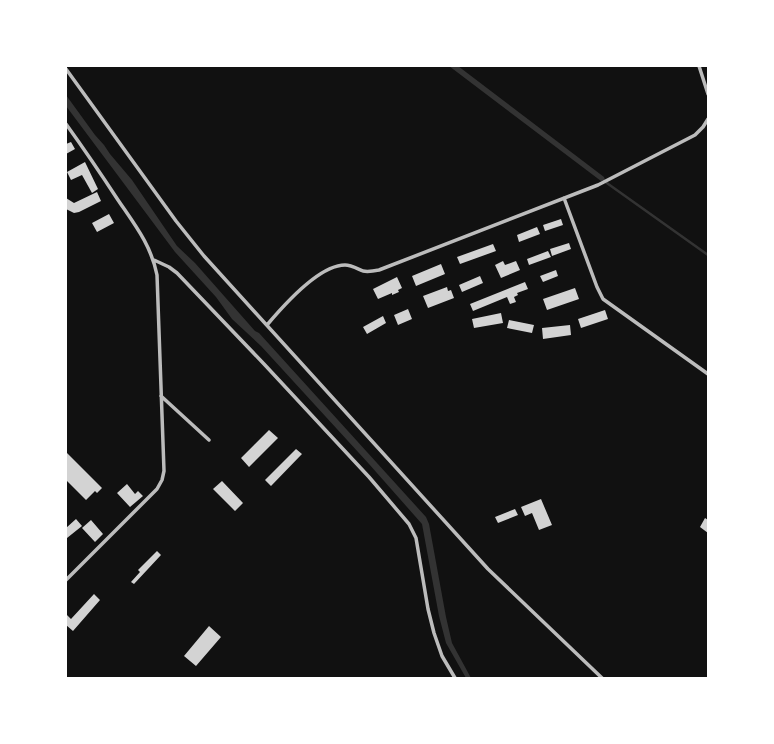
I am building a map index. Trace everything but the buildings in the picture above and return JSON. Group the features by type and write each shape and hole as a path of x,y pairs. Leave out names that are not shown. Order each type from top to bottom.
{"street":[{"path":"699,66 708,94"},
{"path":"66,69 176,221 204,256 488,569 602,678"},
{"path":"267,325 300,290 334,267 346,265 365,271 379,270 598,185 695,135 708,119"},
{"path":"66,124 147,244 154,260 157,275 164,456 164,471 162,480 157,490 66,580"},
{"path":"564,198 597,288 603,299 708,374"},
{"path":"154,260 169,267 177,273 369,477 410,524 416,538 428,609 434,633 442,656 455,678"},
{"path":"161,396 209,440"}],"shaded area":[{"path":"449,66 458,66 604,177 605,180 601,181"},
{"path":"66,95 95,135 132,180 177,246 195,263 255,331 259,333 426,517 429,524 452,643 471,678 466,678 446,643 439,616 422,524 261,346 232,319 216,297 175,252 66,106"}],"waterway":[{"path":"604,181 708,255"}]}
